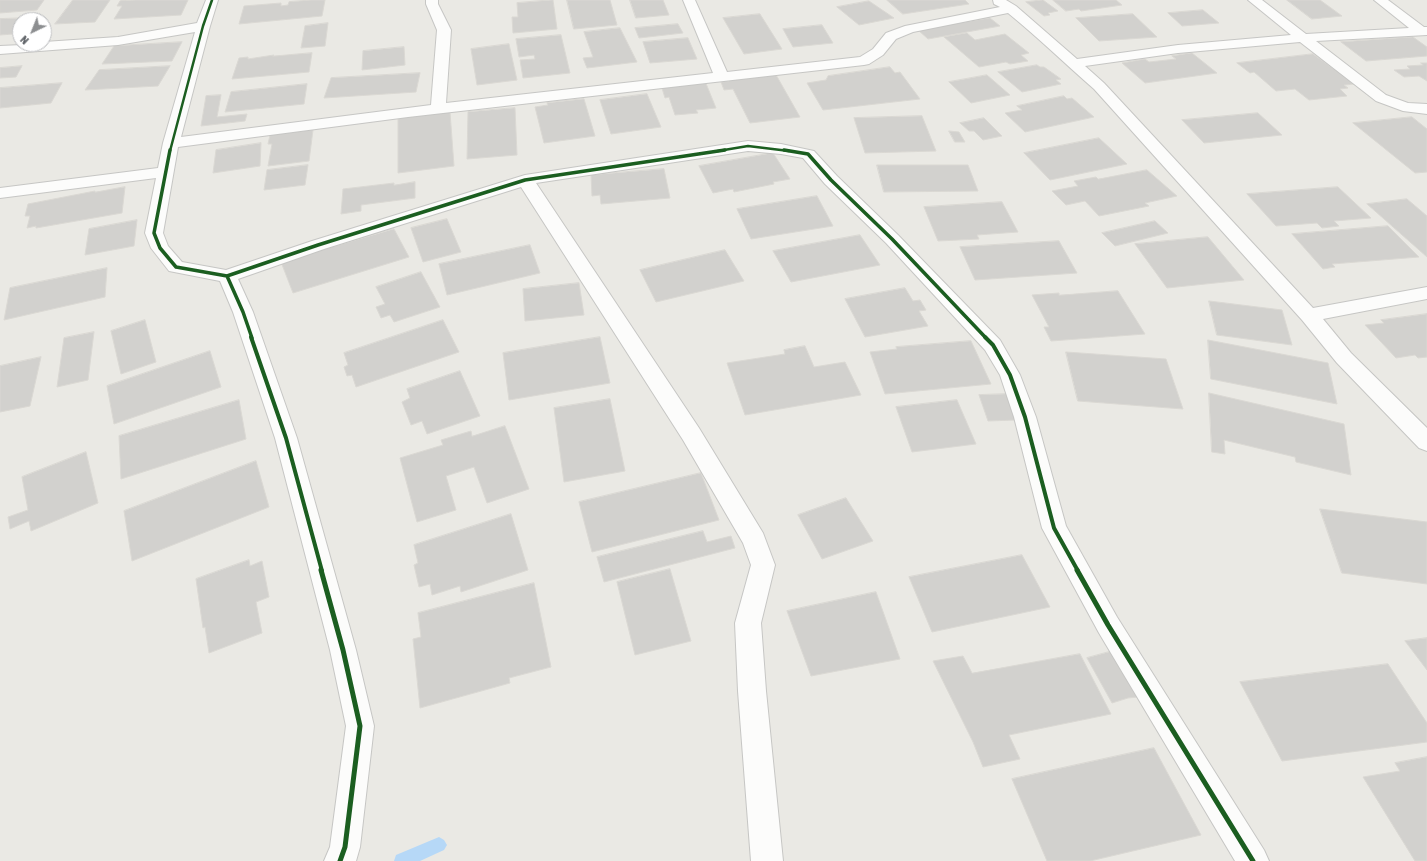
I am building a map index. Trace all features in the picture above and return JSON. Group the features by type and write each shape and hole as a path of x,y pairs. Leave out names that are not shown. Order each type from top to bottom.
{"street":[{"path":"212,0 203,26 171,143 154,233 160,248 176,267 226,276 318,245 525,180 748,146 782,149 808,154 831,180 892,239 993,345 1010,375 1025,417 1054,528 1108,625 1253,861"},
{"path":"432,0 432,4 444,30 438,108"},
{"path":"689,0 722,77"},
{"path":"1254,0 1381,98 1400,107 1416,110 1427,109"},
{"path":"1380,0 1424,31"},
{"path":"171,143 438,108 864,61 878,52 890,36 910,29 1004,4 1056,45 1072,64 1099,86 1309,315 1344,358 1427,442"},
{"path":"0,50 118,41 176,32 203,26"},
{"path":"1072,64 1178,50 1304,38 1424,31"},
{"path":"0,211 5,192 165,172"},
{"path":"525,180 691,434 754,540 763,565 748,624 752,691 767,861"},
{"path":"226,276 243,312 286,438 343,650 360,726 345,847 340,861"},
{"path":"1309,315 1427,293"}],"building":[{"path":"0,0 44,0 37,10 0,13"},
{"path":"73,0 110,0 95,22 55,24"},
{"path":"188,0 181,15 114,19 122,6 117,6 120,1"},
{"path":"325,0 322,16 239,24 244,6 281,3 281,6 288,5 289,2"},
{"path":"553,0 557,29 513,33 512,17 518,17 517,3"},
{"path":"567,0 610,0 617,25 574,29"},
{"path":"630,0 663,0 669,15 636,18"},
{"path":"887,0 965,0 969,4 903,14"},
{"path":"1043,0 1058,11 1048,13 1050,15 1044,16 1026,2"},
{"path":"1053,0 1116,0 1122,5 1081,11 1079,9 1066,11"},
{"path":"1287,0 1320,0 1342,16 1312,19"},
{"path":"869,1 894,18 859,25 837,7"},
{"path":"1203,10 1219,23 1182,26 1168,13"},
{"path":"760,14 782,49 744,54 723,18"},
{"path":"1133,14 1157,37 1099,41 1076,18"},
{"path":"990,18 1000,26 928,39 918,30"},
{"path":"0,19 12,19 12,34 0,35"},
{"path":"328,23 325,46 301,48 305,26"},
{"path":"678,24 683,33 639,38 635,28"},
{"path":"822,25 833,43 793,47 783,29"},
{"path":"620,28 637,62 587,68 583,58 593,57 584,32"},
{"path":"967,33 975,40 1005,34 1029,53 1021,55 1028,61 1010,64 1006,62 979,67 944,37"},
{"path":"561,35 570,73 523,78 520,60 535,59 534,55 519,57 516,39"},
{"path":"1413,37 1427,47 1427,56 1366,61 1341,42"},
{"path":"688,38 697,59 650,63 643,42"},
{"path":"182,42 172,61 102,64 114,46"},
{"path":"509,44 517,80 477,85 471,49"},
{"path":"404,47 405,65 362,70 363,51"},
{"path":"312,53 309,72 232,79 239,58 248,57 248,59 274,55 273,56"},
{"path":"1192,53 1217,73 1145,83 1122,63 1145,59 1149,62 1176,59 1172,56"},
{"path":"1313,54 1355,84 1344,85 1348,88 1340,89 1347,96 1309,100 1295,89 1276,91 1254,72 1250,73 1237,63"},
{"path":"1421,63 1427,63 1427,81 1419,76 1404,77 1394,70 1410,69 1407,66 1423,65"},
{"path":"1037,65 1044,67 1061,79 1056,80 1061,84 1022,92 998,72"},
{"path":"22,66 16,77 0,78 0,68"},
{"path":"170,66 158,86 85,90 99,70"},
{"path":"890,67 895,73 900,72 920,99 823,110 807,83 826,80 828,76"},
{"path":"420,73 416,92 324,98 331,78"},
{"path":"775,73 800,117 750,123 733,89 724,90 721,82 729,81 728,79"},
{"path":"987,75 1010,95 971,103 949,82"},
{"path":"705,81 716,108 696,110 698,113 675,115 669,97 665,98 661,85"},
{"path":"62,83 51,103 0,108 0,88"},
{"path":"307,84 304,104 225,112 231,92"},
{"path":"647,94 661,127 611,134 600,100"},
{"path":"221,95 217,117 247,114 245,121 201,126 206,96"},
{"path":"1064,96 1067,99 1072,98 1094,117 1025,132 1005,113 1022,110 1017,106"},
{"path":"584,99 595,136 544,143 535,107 548,105 547,103"},
{"path":"515,108 517,155 467,159 468,112"},
{"path":"450,112 454,166 398,173 398,118"},
{"path":"1258,113 1282,135 1204,143 1182,120"},
{"path":"922,116 936,151 865,153 854,118"},
{"path":"1412,117 1427,129 1427,172 1415,173 1353,123"},
{"path":"984,118 1002,136 983,140 974,131 969,131 960,123"},
{"path":"313,130 309,161 268,166 272,144 268,144 270,135"},
{"path":"949,131 959,132 965,142 955,142"},
{"path":"1099,138 1127,164 1050,180 1024,153"},
{"path":"261,143 260,166 213,173 216,150"},
{"path":"773,153 790,179 773,182 774,184 734,192 733,189 713,193 699,166"},
{"path":"308,165 305,185 264,190 267,170"},
{"path":"877,165 968,165 978,191 884,192"},
{"path":"664,169 670,198 601,204 600,195 592,196 591,175"},
{"path":"1147,170 1177,196 1145,203 1149,206 1099,216 1085,201 1066,205 1052,191 1078,186 1074,181 1096,177 1098,179"},
{"path":"415,182 415,198 361,205 361,211 341,214 343,189"},
{"path":"125,187 122,213 36,228 36,226 27,228 30,216 25,216 28,204 95,191"},
{"path":"1338,187 1371,218 1334,221 1339,226 1322,228 1317,223 1276,226 1247,194"},
{"path":"817,196 833,226 751,239 737,209"},
{"path":"1407,199 1427,216 1427,257 1367,204"},
{"path":"1002,202 1018,232 977,235 979,239 938,241 924,207"},
{"path":"447,219 461,252 423,262 411,228"},
{"path":"137,220 134,246 85,255 89,229"},
{"path":"1155,221 1168,233 1115,246 1102,233"},
{"path":"1388,226 1419,257 1332,264 1335,267 1323,269 1292,234"},
{"path":"394,229 409,257 293,293 281,262"},
{"path":"860,235 880,265 791,282 773,251"},
{"path":"1208,237 1244,280 1167,288 1135,244"},
{"path":"1059,241 1077,273 975,280 960,247"},
{"path":"530,245 540,273 447,295 439,264"},
{"path":"725,250 744,281 656,302 640,270"},
{"path":"107,268 105,297 4,320 10,288"},
{"path":"421,272 440,307 394,322 390,315 381,318 376,307 385,304 376,287"},
{"path":"579,283 584,315 525,321 523,289"},
{"path":"905,288 913,301 920,300 926,310 919,311 928,326 865,337 845,299"},
{"path":"1118,291 1145,334 1051,341 1044,327 1049,327 1032,295 1059,293 1059,295"},
{"path":"1209,301 1282,310 1292,345 1217,335"},
{"path":"1427,314 1427,357 1418,358 1415,355 1396,358 1365,325 1384,323 1381,320"},
{"path":"145,320 156,362 121,374 111,331"},
{"path":"443,320 459,352 356,387 352,375 347,376 344,367 348,365 344,353"},
{"path":"94,332 88,380 57,387 64,338"},
{"path":"600,337 610,383 509,400 503,353"},
{"path":"1208,340 1328,363 1337,404 1211,379"},
{"path":"971,341 991,384 885,394 870,352 897,349 896,347"},
{"path":"805,346 814,367 845,362 861,395 745,415 727,363 785,354 784,350"},
{"path":"210,351 221,387 114,424 107,386"},
{"path":"1066,352 1166,359 1183,409 1078,401"},
{"path":"41,357 30,406 0,412 0,366"},
{"path":"460,371 480,416 427,434 422,421 411,425 402,402 410,398 407,389"},
{"path":"1209,393 1344,424 1351,475 1296,462 1295,457 1224,440 1225,454 1212,452"},
{"path":"1007,394 1016,420 988,421 979,395"},
{"path":"610,399 625,471 564,482 554,408"},
{"path":"239,400 246,439 121,479 119,436"},
{"path":"957,400 976,444 912,452 896,407"},
{"path":"505,426 529,489 487,503 474,467 446,476 456,510 417,522 400,458 443,445 441,440 471,431 472,436"},
{"path":"86,452 98,503 31,531 29,521 10,529 8,517 28,510 22,477"},
{"path":"256,461 269,507 132,561 124,511"},
{"path":"701,473 719,520 592,552 579,502"},
{"path":"846,498 873,541 822,559 798,515"},
{"path":"1320,509 1427,522 1427,584 1342,573"},
{"path":"511,514 528,570 461,592 460,586 432,595 430,584 419,587 414,565 418,563 414,545"},
{"path":"703,531 707,542 731,536 735,548 604,582 597,557"},
{"path":"1022,555 1050,607 932,632 909,577"},
{"path":"249,560 250,566 262,561 269,597 256,602 262,633 209,653 205,627 203,628 196,579"},
{"path":"670,569 691,641 635,655 617,582"},
{"path":"534,583 551,667 509,678 510,683 420,708 413,639 421,637 418,613"},
{"path":"876,592 900,659 811,676 787,611"},
{"path":"1427,638 1427,670 1405,641"},
{"path":"1120,649 1148,696 1128,698 1112,703 1087,658"},
{"path":"1080,654 1111,714 1009,735 1020,759 983,767 973,742 933,661 963,656 972,673"},
{"path":"1388,664 1427,723 1427,742 1282,761 1240,682"},
{"path":"1154,748 1201,835 1090,861 1047,861 1012,779"},
{"path":"1427,757 1427,861 1415,861 1363,777 1400,771 1395,763"}],"waterway":[{"path":"402,861 439,845"}],"cycle path":[{"path":"212,0 203,26 171,143 154,233 160,248 176,267 227,276 243,312 286,438 343,650 360,726 345,847 340,861"},
{"path":"227,276 318,245 525,180 748,146 781,149 808,154 831,180 892,239 993,345 1010,375 1025,417 1054,528 1108,625 1253,861"}]}
